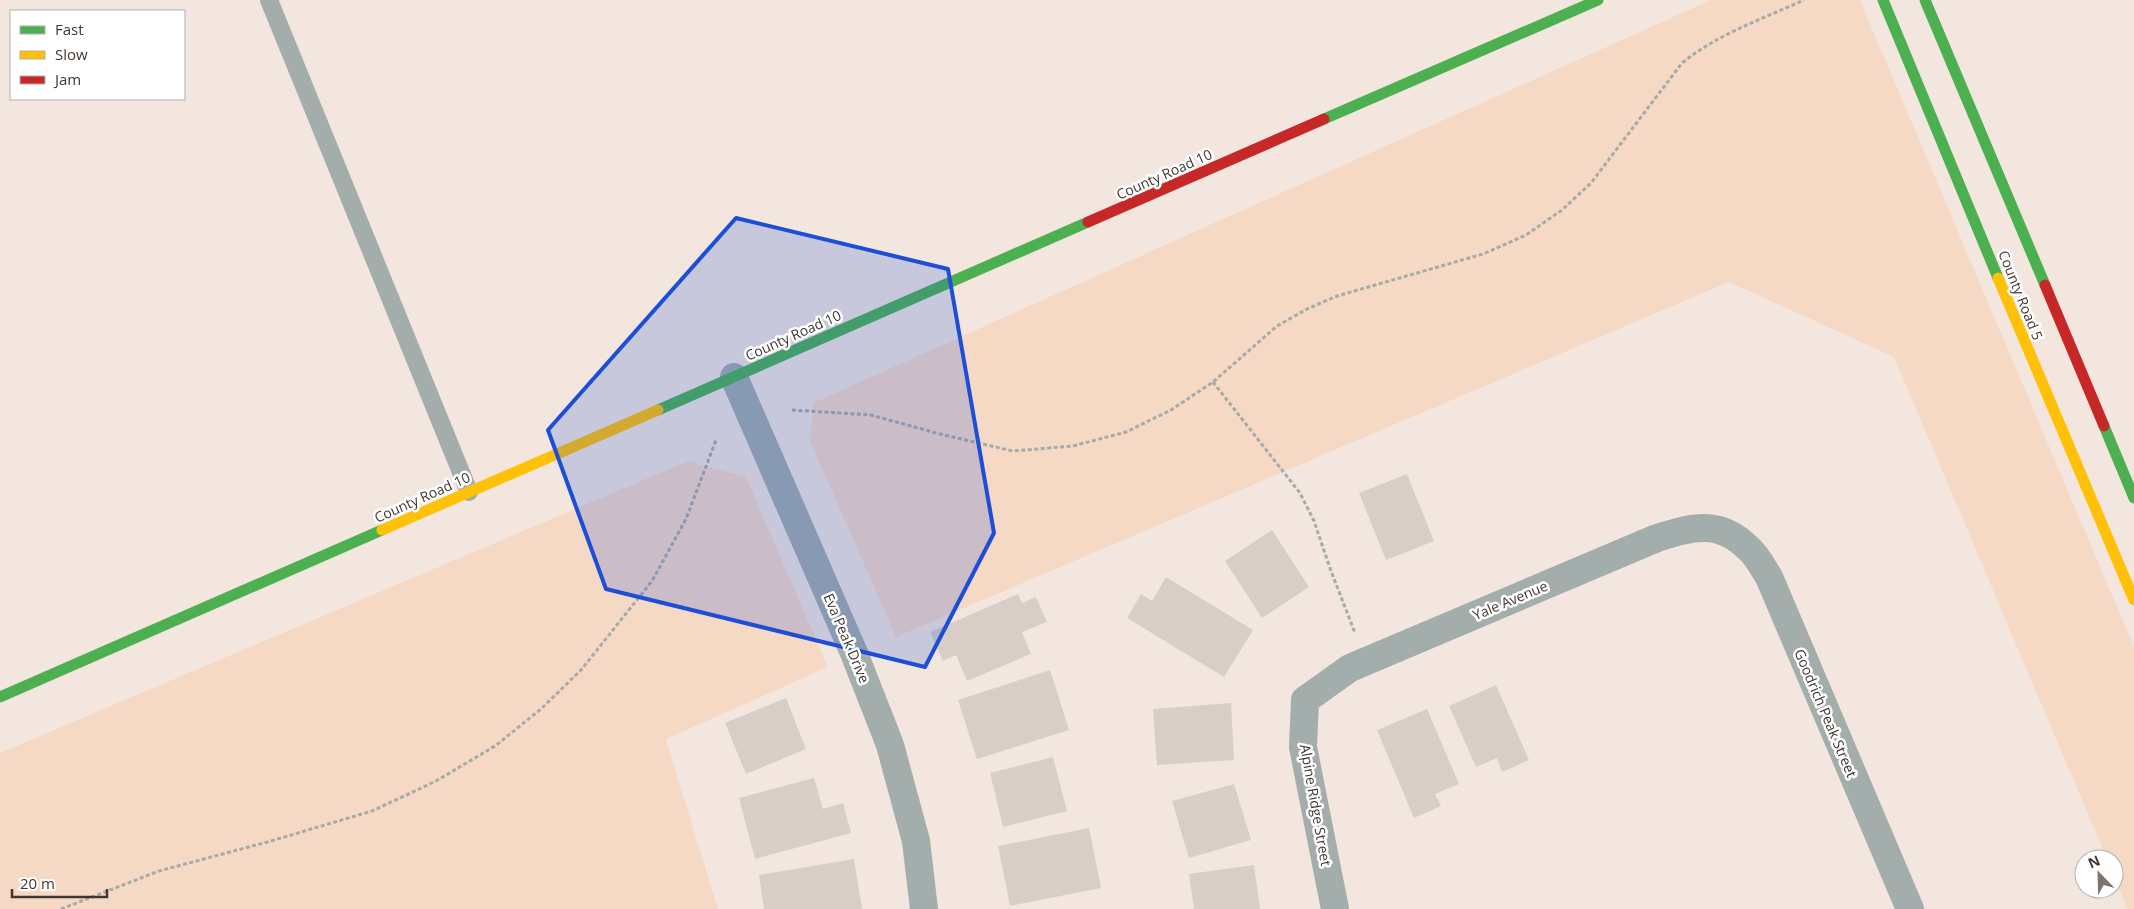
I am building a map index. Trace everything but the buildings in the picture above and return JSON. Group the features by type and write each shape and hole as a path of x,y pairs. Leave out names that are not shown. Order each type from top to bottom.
{"street":[{"name":"County Road 10","path":"0,697 1598,0"},
{"name":"County Road 5","path":"1884,0 2134,600"},
{"name":"County Road 5","path":"1925,0 2134,498"},
{"name":"Eva Peak Drive","path":"734,377 854,653 890,745 916,840 924,909"},
{"name":"Yale Avenue","path":"1306,700 1350,668 1657,538 1690,528 1724,530"},
{"name":"Goodrich Peak Street","path":"1724,530 1749,548 1769,577 1910,909"},
{"name":"Alpine Ridge Street","path":"1306,700 1303,747 1336,909"}],"lane":[{"path":"269,0 469,492"}],"path":[{"path":"792,410 871,414 940,434 1013,451 1073,446 1126,432 1171,410 1213,382 1277,326 1306,310 1337,296 1483,254 1526,235 1562,210 1591,183 1682,64 1698,50 1722,37 1804,0"},
{"path":"1213,382 1300,493 1314,521 1331,571 1358,639"},
{"path":"61,909 159,871 271,841 372,810 436,781 495,746 541,709 582,670 652,582 686,519 716,440"}],"highlighted area":[{"path":"736,218 948,269 994,533 925,667 606,589 548,430"}],"shaded area":[{"path":"1711,0 1860,0 2134,647 2134,909 2128,909 2124,899 2124,849 2103,849 1894,357 1729,282 896,637 810,441 813,403"},
{"path":"688,461 746,477 828,667 666,739 718,909 0,909 0,753"}],"traffic: fast":[{"path":"1324,119 1598,0"},
{"path":"1883,0 1998,278"},
{"path":"1925,0 2045,285"},
{"path":"658,410 1088,222"},
{"path":"2104,426 2134,498"},
{"path":"0,697 382,530"}],"traffic: slow":[{"path":"1998,278 2134,600"},
{"path":"382,530 658,410"}],"traffic: jam":[{"path":"1088,222 1324,119"},
{"path":"2045,285 2104,426"}]}
